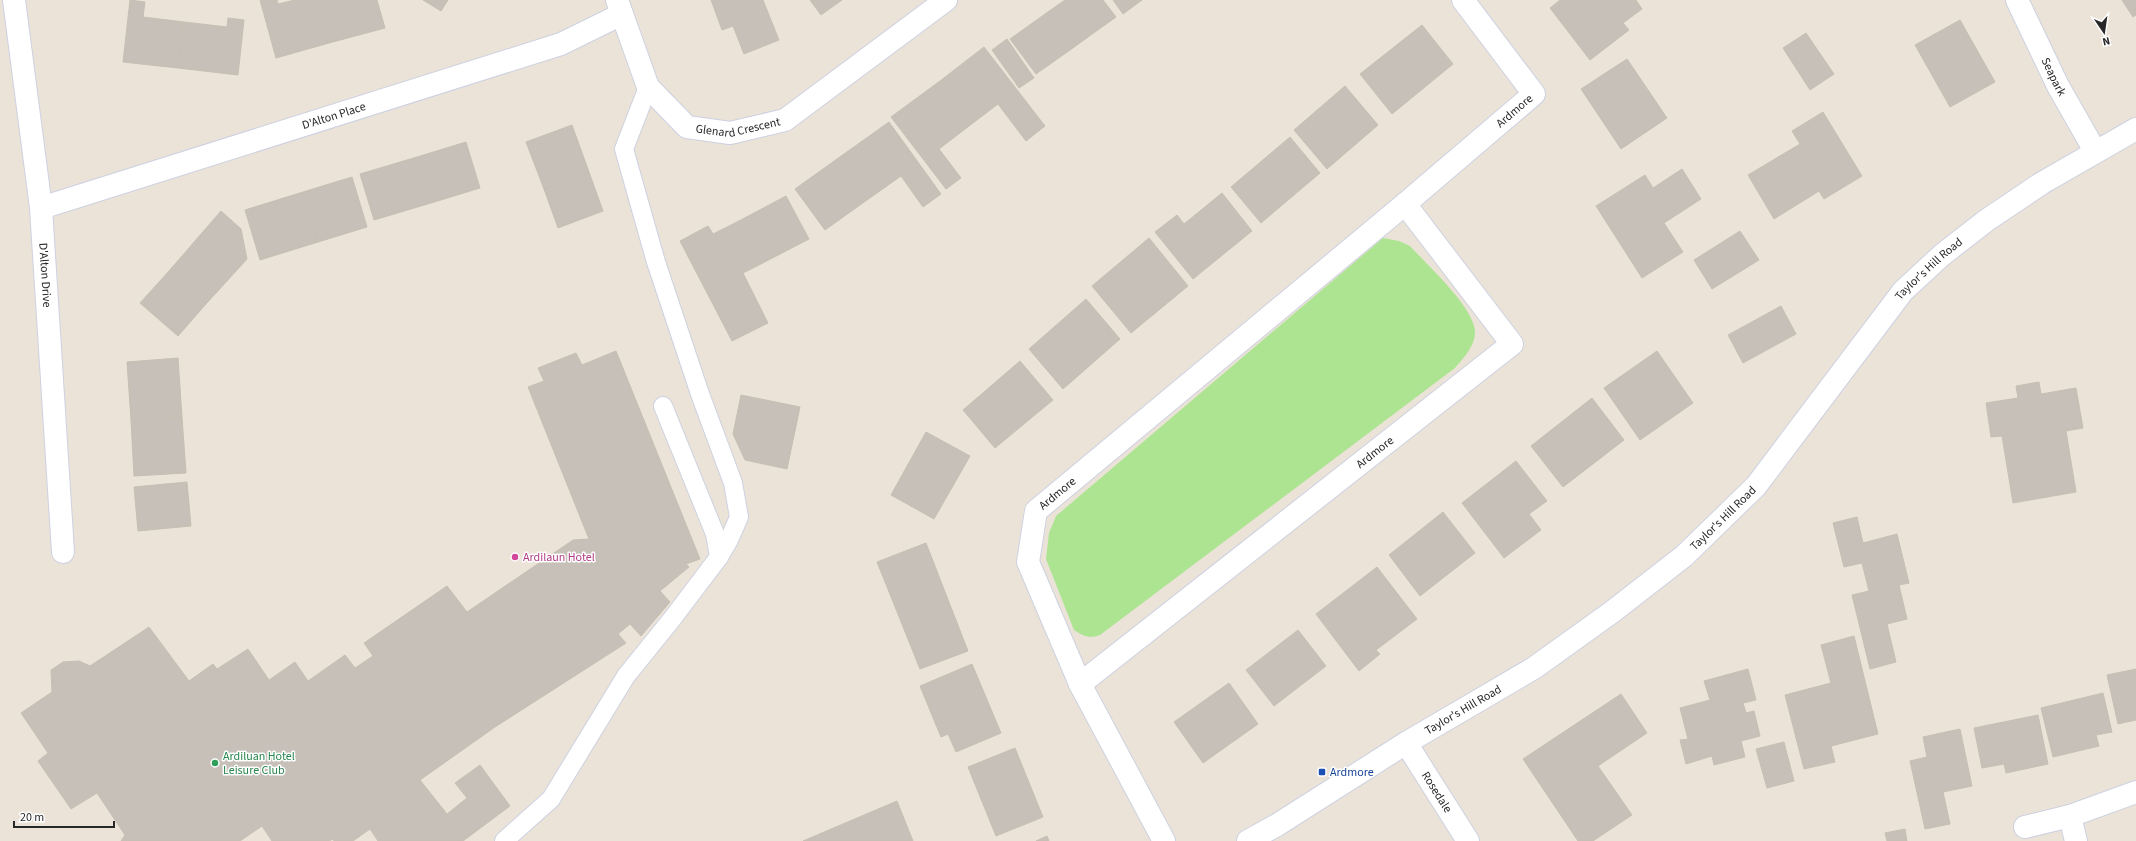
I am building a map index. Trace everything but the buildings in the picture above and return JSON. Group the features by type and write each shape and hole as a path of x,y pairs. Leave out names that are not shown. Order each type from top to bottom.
{"street":[{"name":"D'Alton Drive","path":"14,0 41,208 63,552"},
{"name":"Glenard Crescent","path":"619,7 648,87 687,128 730,133 785,120 946,0"},
{"name":"Ardmore","path":"1164,841 1080,684 1028,562 1036,511 1405,204 1534,94 1463,0"},
{"name":"Seapark","path":"2017,0 2058,86 2095,151"},
{"name":"D'Alton Place","path":"41,208 560,44 619,7"},
{"name":"Taylor's Hill Road","path":"1248,841 1277,825 1406,743 1534,668 1612,612 1684,556 1756,486 1903,291 1942,255 1987,220 2095,151 2136,128"},
{"name":"Ardmore","path":"1080,684 1512,344 1405,204"},
{"name":"Rosedale","path":"1406,743 1468,841"},
{"path":"2025,827 2070,816 2136,792"},
{"path":"2070,816 2076,841"}],"lane":[{"path":"504,841 551,799 626,676 719,557 730,540 739,517 733,483 700,394 656,262 624,149 648,87"},
{"path":"664,406 715,534 719,557"}],"green space":[{"path":"1383,238 1399,241 1410,246 1458,298 1472,321 1475,331 1475,336 1471,346 1465,356 1455,368 1100,635 1093,637 1086,636 1074,630 1046,559 1049,533 1056,516"}],"place":[{"name":"Ardilaun Hotel","path":"515,557"},
{"name":"Ardiluan Hotel Leisure Club","path":"215,763"},
{"name":"Ardmore","path":"1322,772"}]}
